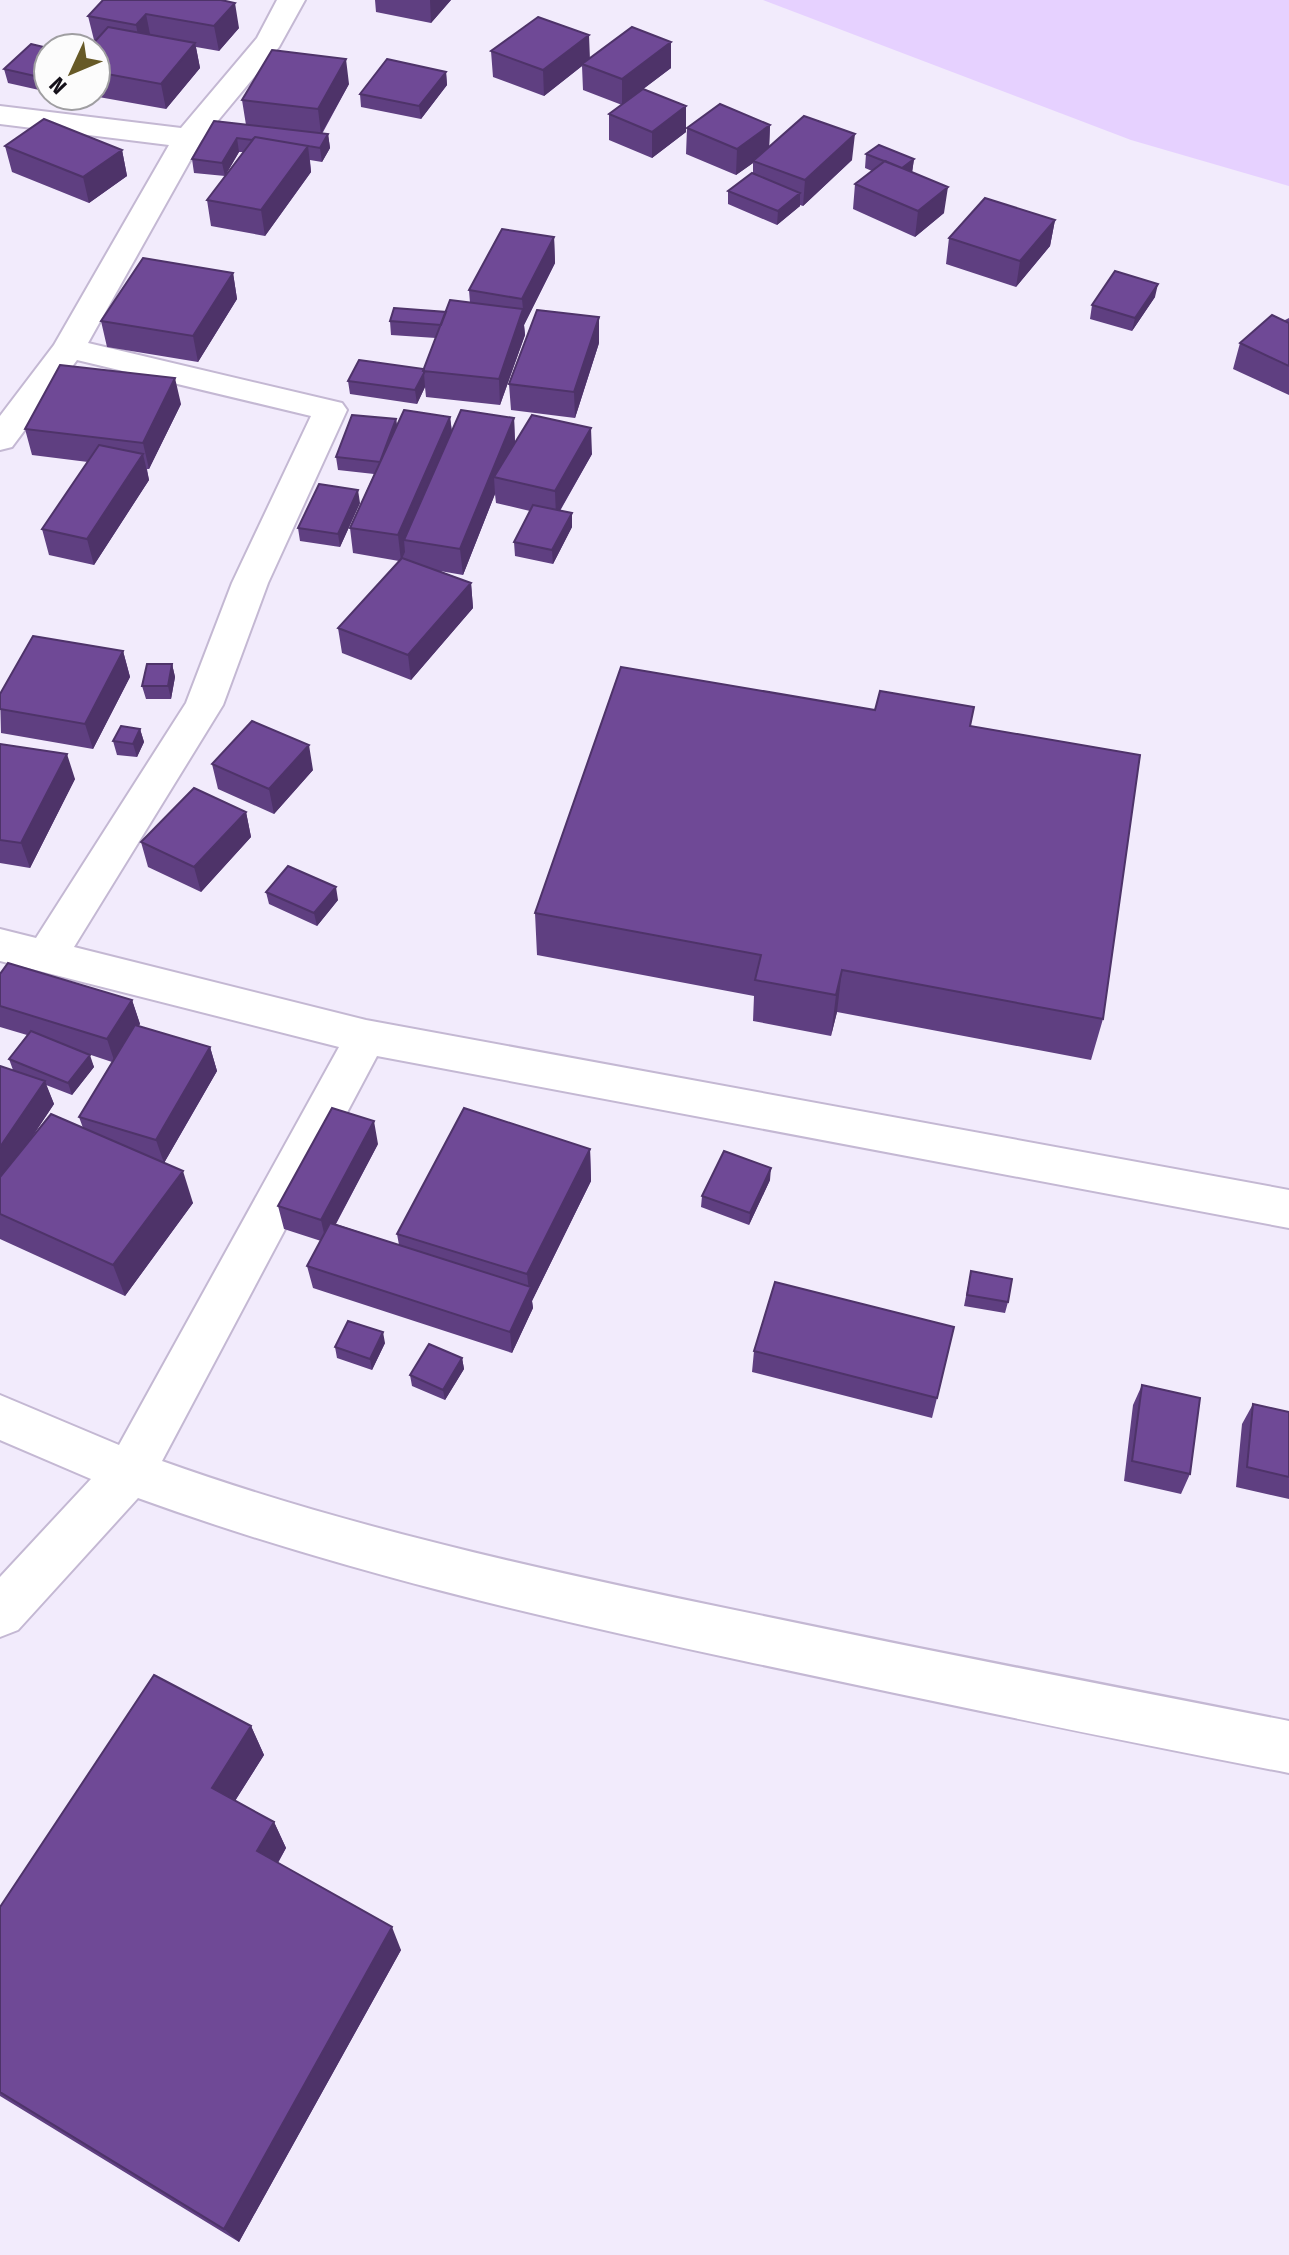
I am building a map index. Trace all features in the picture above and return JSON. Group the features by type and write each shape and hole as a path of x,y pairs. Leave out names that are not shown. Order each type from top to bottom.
{"street":[{"path":"0,439 69,348 188,138 269,41 291,0"},
{"path":"0,115 188,138"},
{"path":"46,957 204,705 250,583 330,410 69,348"},
{"path":"0,945 366,1037 1289,1209"},
{"path":"0,1613 130,1472 366,1037"},
{"path":"0,1417 130,1472 305,1530 538,1592 1018,1694 1289,1747"}],"shaded area":[{"path":"763,0 1289,0 1289,186 1131,140"}],"building":[{"path":"103,0 221,0 235,3 214,26 146,14 136,25 88,16"},
{"path":"538,17 589,35 543,70 491,51"},
{"path":"108,27 195,43 161,84 112,75 112,32 103,32"},
{"path":"632,27 671,42 622,79 582,64"},
{"path":"31,44 32,44 32,75 4,69"},
{"path":"272,50 346,59 318,109 242,100"},
{"path":"387,59 446,72 419,106 360,94"},
{"path":"643,89 686,106 652,132 609,114"},
{"path":"720,104 770,125 737,149 687,128"},
{"path":"804,116 855,134 805,180 753,161"},
{"path":"44,119 122,150 83,177 5,146"},
{"path":"214,121 328,134 320,148 255,137 252,140 237,138 222,163 192,159"},
{"path":"255,137 308,146 261,210 207,200"},
{"path":"879,145 914,159 902,168 866,154"},
{"path":"885,161 948,187 918,211 855,184"},
{"path":"752,173 800,193 778,211 728,191"},
{"path":"985,198 1055,220 1020,261 949,238"},
{"path":"502,229 554,237 522,299 469,290"},
{"path":"143,258 233,273 193,336 101,321"},
{"path":"1115,271 1158,284 1135,318 1092,305"},
{"path":"450,300 523,309 499,379 423,371"},
{"path":"394,308 446,312 441,325 390,321"},
{"path":"537,310 599,317 574,392 509,384"},
{"path":"1272,315 1289,323 1289,366 1240,343"},
{"path":"359,360 424,369 424,373 415,390 348,381"},
{"path":"60,365 175,378 143,443 25,429"},
{"path":"404,410 450,417 398,535 350,528"},
{"path":"461,410 514,418 460,549 404,540"},
{"path":"352,415 396,419 380,462 336,457"},
{"path":"532,415 591,428 555,491 494,477"},
{"path":"99,445 143,454 87,539 42,529"},
{"path":"319,484 358,490 338,534 298,528"},
{"path":"533,505 572,513 552,550 514,542"},
{"path":"402,558 471,583 408,655 338,628"},
{"path":"33,636 123,651 85,724 0,709 0,694"},
{"path":"147,664 172,664 168,686 142,686"},
{"path":"621,667 875,710 880,691 974,707 970,726 1140,755 1103,1019 842,970 836,995 755,980 761,955 535,913"},
{"path":"252,721 309,745 269,789 212,764"},
{"path":"121,726 140,729 133,744 113,741"},
{"path":"0,744 67,754 21,843 0,840"},
{"path":"194,788 246,812 194,867 141,842"},
{"path":"288,866 336,887 314,913 266,892"},
{"path":"8,963 132,1000 107,1039 0,1006 0,974"},
{"path":"135,1025 210,1047 156,1140 79,1117"},
{"path":"31,1031 90,1055 68,1083 9,1059"},
{"path":"0,1066 45,1081 0,1147"},
{"path":"332,1108 374,1121 321,1220 278,1206"},
{"path":"464,1108 590,1149 527,1274 397,1234"},
{"path":"51,1114 183,1171 113,1265 0,1214 0,1177"},
{"path":"724,1151 771,1168 750,1213 702,1196"},
{"path":"330,1223 531,1287 510,1332 307,1266"},
{"path":"971,1271 1012,1279 1008,1302 967,1295"},
{"path":"775,1282 954,1327 937,1398 754,1351"},
{"path":"348,1321 383,1332 370,1359 335,1347"},
{"path":"429,1344 462,1358 443,1390 410,1375"},
{"path":"1142,1385 1200,1398 1190,1474 1132,1461"},
{"path":"1253,1404 1289,1412 1289,1477 1247,1467"},
{"path":"154,1675 251,1726 212,1788 274,1822 257,1851 392,1927 224,2229 0,2092 0,1907"}]}
